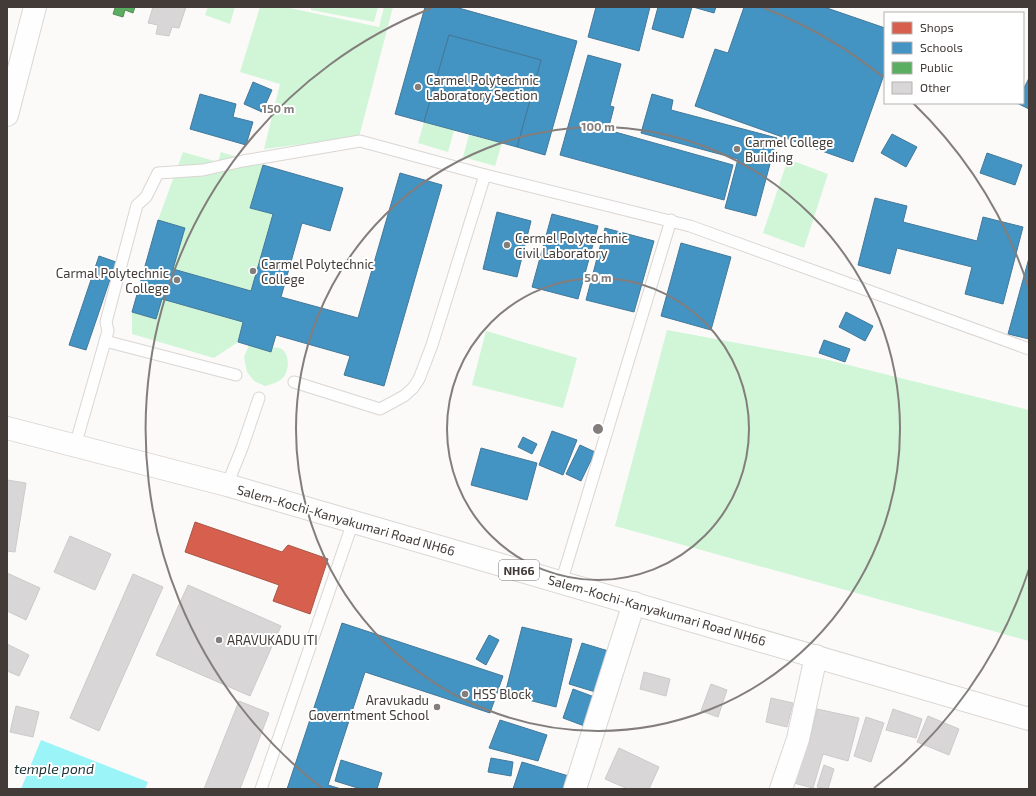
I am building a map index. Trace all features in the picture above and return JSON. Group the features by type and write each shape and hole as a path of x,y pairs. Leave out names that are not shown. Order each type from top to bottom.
{"main road":[{"path":"7,115 35,7"},
{"name":"Salem-Kochi-Kanyakumari Road NH66","path":"7,428 227,485 1029,719"},
{"path":"575,789 634,603"},
{"path":"781,789 798,740 816,656"}],"lane":[{"path":"75,446 107,336 106,322 137,205 146,197 158,173 204,170 243,161 360,141 485,175 671,220 1029,349"},
{"path":"294,382 380,409 404,396 413,388 419,379 432,345 485,175"},
{"path":"561,583 671,220"},
{"path":"107,336 236,375"},
{"path":"227,485 242,448 259,398"},
{"path":"261,789 353,522"}],"green space":[{"path":"208,7 235,7 230,24 205,15"},
{"path":"260,7 285,7 379,27 384,7 393,7 359,137 264,149 280,84 240,72"},
{"path":"311,7 378,7 374,22 311,10"},
{"path":"424,122 454,130 448,152 418,143"},
{"path":"469,135 502,143 495,166 463,157"},
{"path":"183,152 218,162 221,152 263,165 250,208 273,214 251,291 173,269 185,228 158,220"},
{"path":"788,159 828,174 804,248 763,233"},
{"path":"162,299 243,322 238,342 214,358 132,334 132,312 156,319"},
{"path":"667,330 824,359 1029,410 1029,641 615,526"},
{"path":"486,331 577,358 563,408 472,385"},
{"path":"249,345 271,352 272,348 282,349 287,356 288,361 285,375 276,382 265,386 254,381 247,372 244,357"}],"water":[{"name":"temple pond","path":"41,740 148,782 145,789 21,789"}],"building: Shops":[{"path":"195,522 282,552 288,545 328,559 310,614 273,601 279,585 185,552"}],"building: Schools":[{"name":"Carmel Polytechnic Laboratory Section","path":"425,7 455,7 577,41 545,155 517,147 541,60 449,35 424,122 395,114"},
{"path":"596,7 650,7 639,51 588,37"},
{"path":"658,7 692,7 683,38 652,29"},
{"path":"693,7 716,7 714,13"},
{"path":"744,7 824,7 884,28 884,75 853,162 695,106 715,49 728,53"},
{"path":"449,35 541,60 517,147 424,122"},
{"path":"588,55 621,64 610,106 614,107 608,130 733,165 724,200 560,155"},
{"path":"1029,78 1029,109 1019,104 1024,104 1024,88"},
{"path":"253,82 272,90 262,112 244,104"},
{"path":"200,94 236,104 233,117 253,122 246,145 190,129"},
{"name":"Carmel College Building","path":"652,94 673,100 671,110 777,138 756,216 725,208 738,159 641,133"},
{"path":"892,134 917,147 906,167 881,153"},
{"path":"987,153 1022,165 1015,185 980,173"},
{"name":"Carmal Polytechnic College","path":"263,165 343,188 330,231 302,223 281,297 358,318 400,173 442,185 384,386 344,375 350,356 276,335 271,352 238,342 243,322 162,299 156,319 132,312 158,220 185,228 173,269 251,291 273,214 250,208"},
{"path":"875,198 907,206 903,222 977,241 983,217 1023,227 1003,304 965,294 972,267 897,248 890,274 858,265"},
{"name":"Cermel Polytechnic Civil Laboratory","path":"497,212 531,221 517,277 483,269"},
{"path":"552,214 598,226 578,299 532,287"},
{"path":"605,228 654,241 634,312 586,300"},
{"path":"681,243 731,257 711,330 661,316"},
{"path":"99,256 116,262 86,350 69,345"},
{"path":"1029,258 1029,339 1008,334"},
{"path":"846,312 873,326 865,341 839,327"},
{"path":"824,340 850,349 845,362 819,353"},
{"path":"552,431 577,440 563,475 539,465"},
{"path":"523,437 537,444 532,454 518,447"},
{"path":"580,445 595,452 581,481 566,474"},
{"path":"481,448 537,463 527,500 471,485"},
{"name":"HSS Block","path":"342,623 503,676 490,713 365,672 328,785 341,789 287,789"},
{"path":"522,627 572,639 556,707 505,694"},
{"path":"489,635 499,640 486,665 476,659"},
{"path":"582,643 615,653 602,694 569,684"},
{"path":"573,689 597,698 587,727 563,718"},
{"path":"500,720 547,735 538,761 489,748"},
{"path":"491,758 513,762 511,776 488,772"},
{"path":"341,760 382,773 377,789 361,789 335,781"},
{"path":"522,762 572,777 568,789 513,789"}],"building: Public":[{"path":"113,7 135,7 133,13 125,10 123,17 113,14 115,8"}],"building: Other":[{"path":"153,7 186,7 179,28 172,27 169,36 156,34 158,25 148,23"},
{"path":"7,480 26,483 15,552 7,551"},
{"path":"70,536 111,554 95,590 54,572"},
{"path":"7,573 40,588 26,620 7,611"},
{"path":"133,574 163,587 99,731 70,718"},
{"name":"ARAVUKADU ITI","path":"188,585 281,626 250,696 156,655"},
{"path":"7,644 29,655 19,676 7,671"},
{"path":"644,672 670,679 666,696 640,689"},
{"path":"711,684 727,690 718,717 701,711"},
{"path":"771,698 793,703 787,727 766,722"},
{"path":"239,701 269,713 240,789 204,789"},
{"path":"16,706 39,712 33,737 10,732"},
{"path":"817,709 859,718 848,761 823,754 813,788 790,782 802,746 808,746"},
{"path":"893,709 922,719 916,738 886,730"},
{"path":"928,716 959,729 949,755 917,742"},
{"path":"866,717 884,723 871,762 854,756"},
{"path":"619,748 659,767 649,789 628,789 605,779"},
{"path":"824,765 834,769 828,789 817,787"}],"place":[{"name":"Carmel Polytechnic Laboratory Section","path":"418,87"},
{"name":"Carmel College Building","path":"737,149"},
{"name":"Cermel Polytechnic Civil Laboratory","path":"507,245"},
{"name":"Carmel Polytechnic College","path":"253,271"},
{"name":"Carmal Polytechnic College","path":"177,280"},
{"name":"ARAVUKADU ITI","path":"219,640"},
{"name":"HSS Block","path":"465,694"},
{"name":"Aravukadu Governtment School","path":"437,707"}]}
